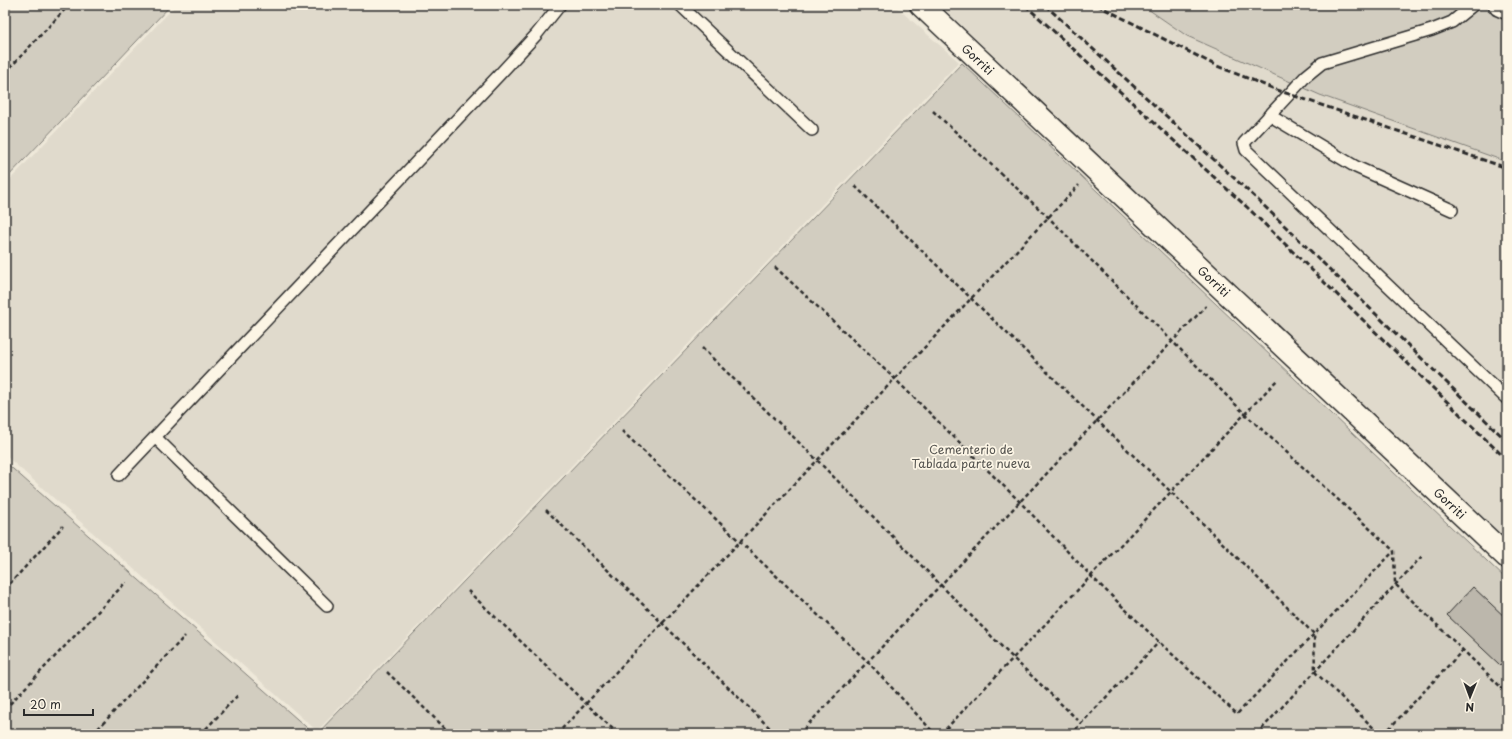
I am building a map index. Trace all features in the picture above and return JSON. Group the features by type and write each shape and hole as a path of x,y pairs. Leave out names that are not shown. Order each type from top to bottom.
{"street":[{"name":"Gorriti","path":"921,5 1507,557"},
{"path":"1500,5 1507,8"}],"lane":[{"path":"119,475 499,75 536,35 560,5"},
{"path":"680,5 812,130"},
{"path":"1473,5 1452,22 1432,30 1322,63 1306,76 1244,143 1246,150 1507,399"},
{"path":"1269,115 1356,167 1452,210"},
{"path":"155,437 327,606"}],"path":[{"path":"5,73 69,5"},
{"path":"933,111 1048,217 1245,414 1394,551 1395,584 1507,693"},
{"path":"557,734 1080,184"},
{"path":"855,186 1171,492 1314,634 1315,672 1380,734"},
{"path":"776,267 895,378 1158,642 1237,714 1394,551"},
{"path":"799,734 1206,306"},
{"path":"702,348 817,460 1013,658 1081,723"},
{"path":"941,734 1278,379"},
{"path":"622,430 868,662 935,734"},
{"path":"546,510 776,734"},
{"path":"5,589 63,526"},
{"path":"1257,734 1423,555"},
{"path":"5,709 126,582"},
{"path":"468,591 618,734"},
{"path":"93,734 185,636"},
{"path":"1071,734 1158,642"},
{"path":"1384,734 1463,650"},
{"path":"387,672 451,734"},
{"path":"201,734 239,694"}],"shaded area":[{"path":"176,5 894,5 959,62 317,731 5,455 5,185"},
{"path":"940,5 1142,5 1187,36 1320,95 1507,162 1507,540"}],"green space":[{"path":"5,5 171,5 5,180"},
{"path":"1142,5 1480,5 1507,17 1507,162 1320,95 1187,36"},
{"name":"Cementerio de Tablada parte nueva","path":"962,63 1507,580 1507,734 317,734"},
{"path":"5,462 314,734 5,734"}],"building":[{"path":"1473,587 1507,619 1507,657 1500,665 1447,615"}],"railway":[{"path":"1025,5 1249,209 1507,460"},
{"path":"1045,5 1258,200 1507,441"},
{"path":"1097,5 1217,66 1277,90 1507,168"}]}
